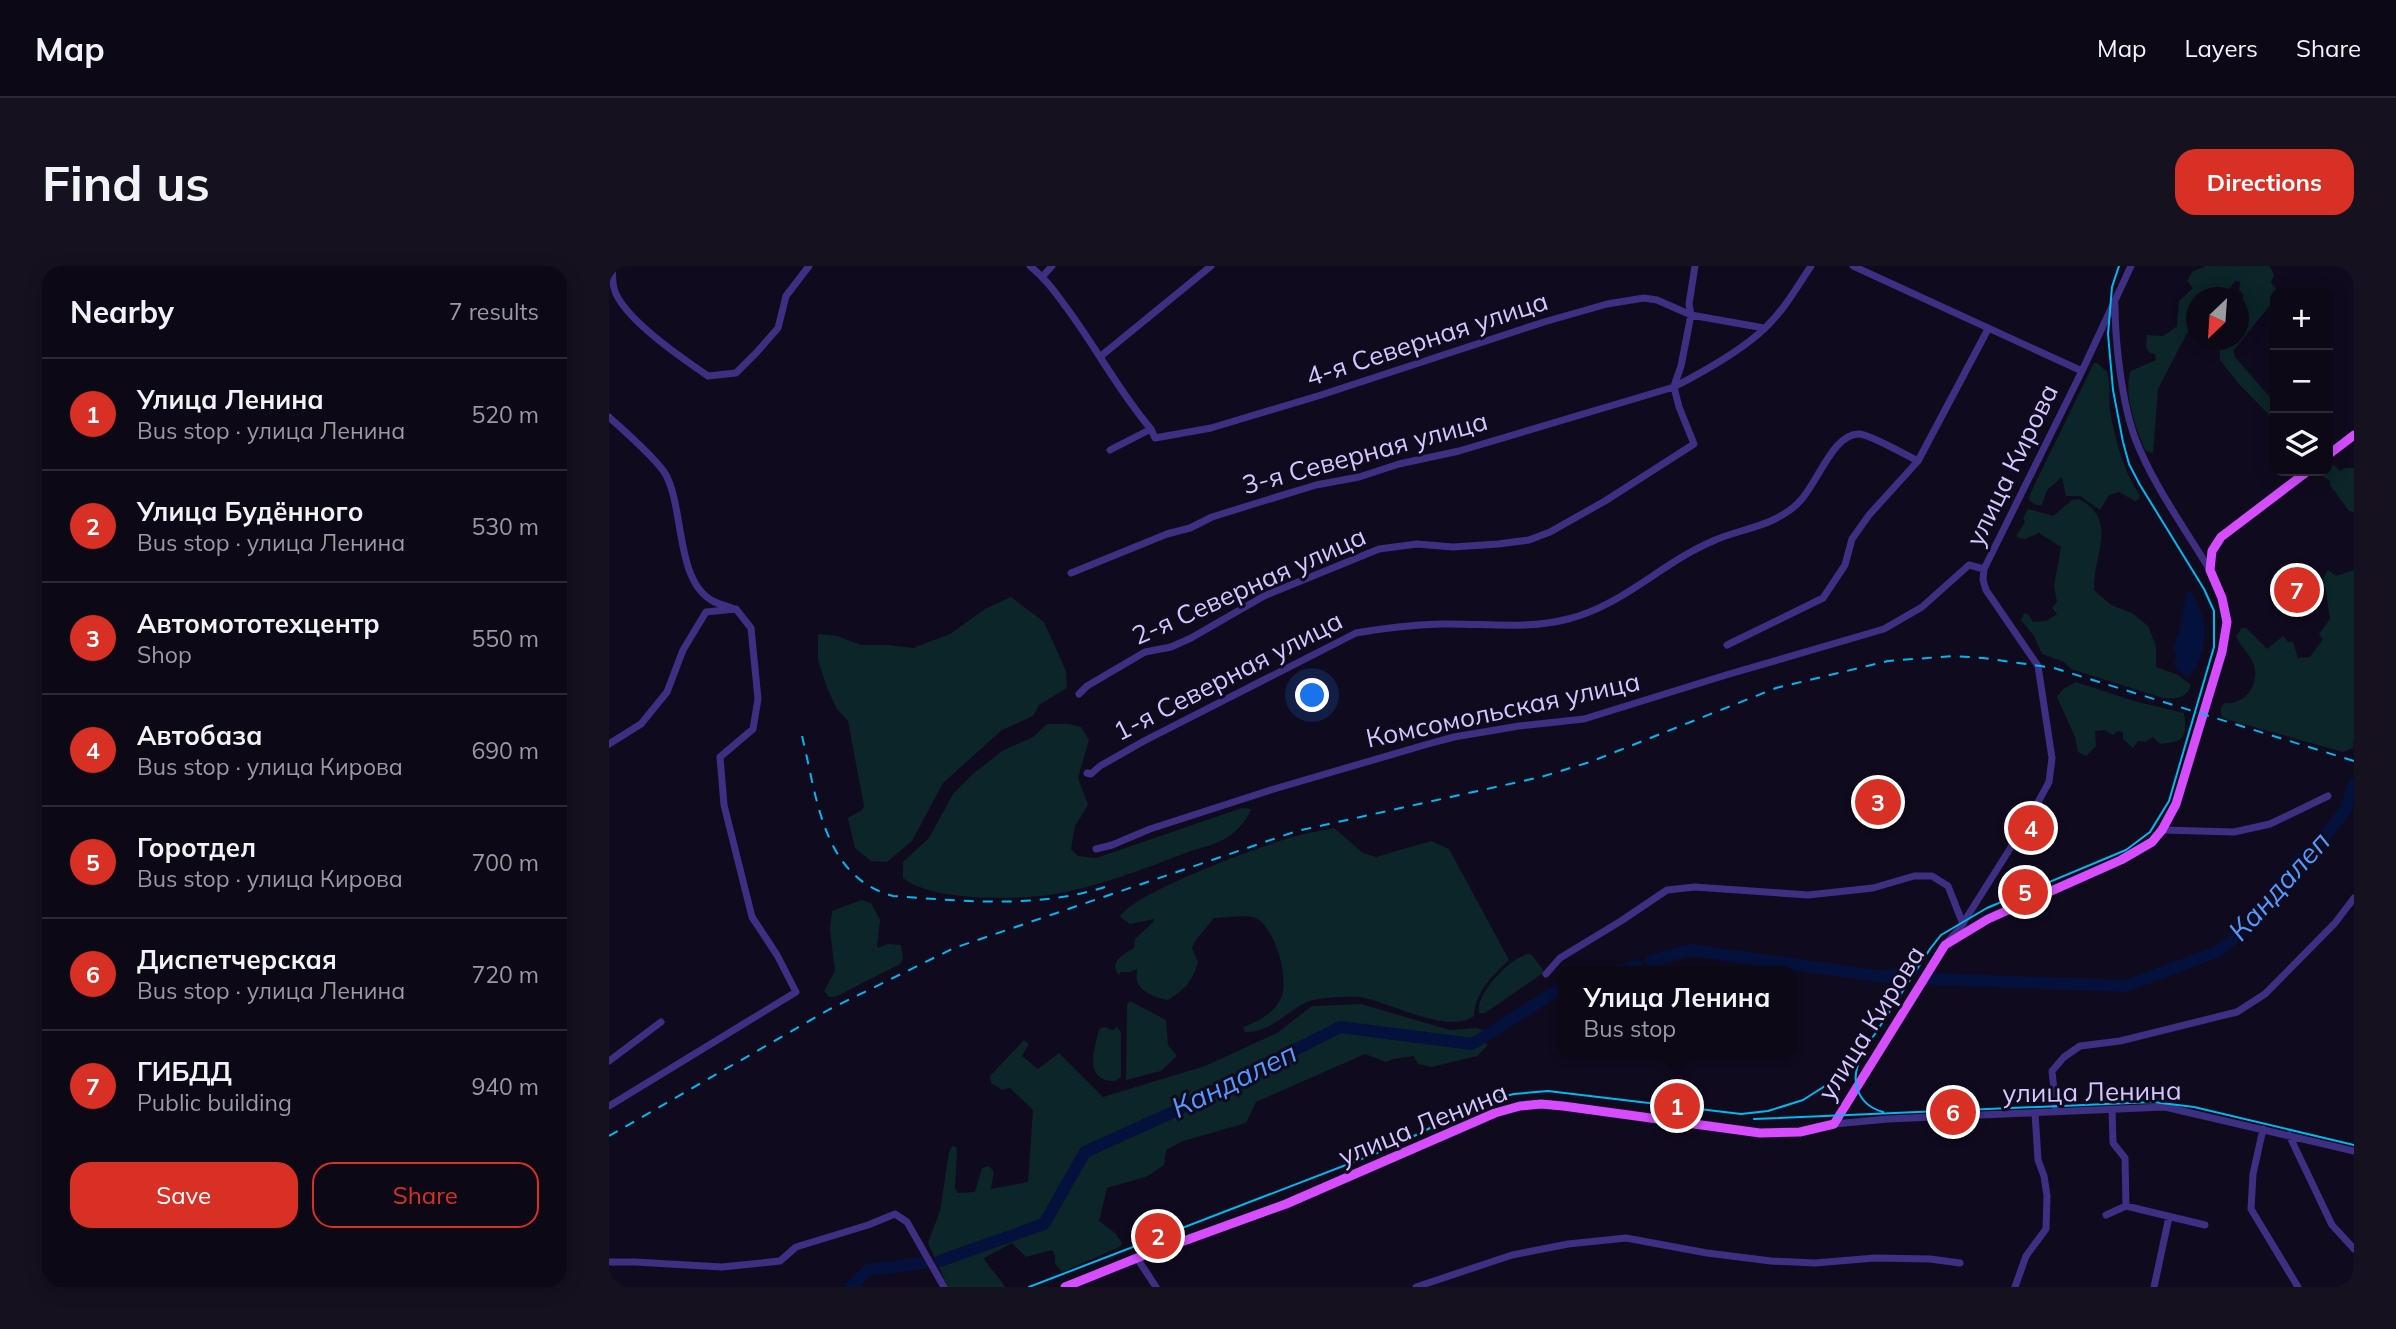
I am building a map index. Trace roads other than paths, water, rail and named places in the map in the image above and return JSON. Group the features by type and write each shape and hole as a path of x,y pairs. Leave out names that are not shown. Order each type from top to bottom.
{"main road":[{"path":"2333,451 2354,435"},
{"path":"2210,569 2216,543 2302,476"},
{"name":"улица Кирова","path":"1834,1124 1945,945 1988,919 2121,860 2152,842 2162,830 2176,804 2222,652 2227,622 2222,598 2210,569"},
{"name":"улица Ленина","path":"1065,1287 1286,1204 1465,1125 1520,1105 1563,1106 1760,1133 1800,1132 1834,1124"}],"street":[{"path":"612,266 614,289 628,313 679,356 708,376 736,373 757,352 778,328 786,296 809,266"},
{"path":"1030,266 1043,276 1101,356 1129,404 1151,429 1110,450"},
{"path":"1043,276 1052,266"},
{"path":"1101,356 1211,266"},
{"path":"1674,387 1691,315 1689,304 1695,266"},
{"name":"3-я Северная улица","path":"1071,573 1167,534 1190,528 1212,517 1269,499 1459,451 1674,387 1697,375 1765,329 1811,266"},
{"path":"1853,266 2082,371"},
{"name":"улица Кирова","path":"1945,945 2030,817 2049,782 2052,758 2038,666 1986,590 1984,569 2131,266"},
{"name":"4-я Северная улица","path":"1151,429 1155,438 1211,428 1607,304 1644,298 1657,300 1691,315 1765,329"},
{"name":"улица Кирова","path":"2115,300 2125,398 2135,437 2157,482 2210,569"},
{"path":"1727,645 1823,598 1845,565 1852,539 1869,515 1918,461 1988,329"},
{"name":"2-я Северная улица","path":"1079,694 1087,686 1145,652 1171,647 1264,596 1379,549 1417,544 1453,547 1498,544 1528,540 1551,532 1694,444 1674,387"},
{"path":"609,417 665,473 674,495 692,579 710,600 736,609 751,628 758,699 753,729 720,757 724,805 752,917 778,955 796,992 609,1106"},
{"name":"1-я Северная улица","path":"1087,773 1091,774 1144,741 1356,633 1442,624 1523,625 1569,619 1605,604 1674,561 1713,541 1773,520 1799,503 1816,482 1837,444 1850,435 1863,434 1918,461"},
{"path":"2195,545 2205,547 2216,543"},
{"name":"Комсомольская улица","path":"1095,849 1274,789 1428,744 1519,726 1584,719 1884,629 1922,607 1969,565 1984,569"},
{"path":"609,744 641,724 667,692 683,650 705,612 736,609"},
{"path":"2162,830 2234,832 2270,824 2328,796"},
{"path":"1546,974 1560,958 1667,890 1695,887 1808,895 1873,888 1915,876 1932,876 1948,886 1962,923"},
{"path":"2056,1111 2052,1071 2080,1046 2120,1041 2237,1012 2265,994 2335,923 2354,898"},
{"path":"609,1060 661,1022"},
{"name":"улица Ленина","path":"1834,1124 2056,1111 2173,1108 2354,1152"},
{"path":"2112,1109 2113,1143 2125,1158 2126,1206"},
{"path":"2015,1287 2026,1256 2046,1229 2047,1196 2038,1160 2035,1112"},
{"path":"2263,1129 2253,1174 2251,1209 2298,1287"},
{"path":"2289,1135 2332,1225 2354,1248"},
{"path":"2106,1215 2126,1206 2205,1225"},
{"path":"609,1262 722,1267 780,1261 796,1247 895,1214 907,1222 944,1287"},
{"path":"2154,1287 2169,1217"},
{"path":"1416,1287 1512,1255 1568,1244 1626,1238 1707,1253 1771,1261 1815,1264 1875,1258 1930,1259 1961,1263"},
{"path":"1137,1258 1156,1287"}],"waterway":[{"name":"Кандалеп","path":"1933,979 2126,986 2219,951 2256,919 2297,862 2319,844 2346,809 2354,784"},
{"name":"Кандалеп","path":"1651,961 1691,950 1885,977 1914,970"},
{"name":"Кандалеп","path":"940,1261 1044,1224 1085,1152 1171,1113 1340,1027 1472,1044 1558,990"},
{"name":"Кандалеп","path":"851,1287 868,1270 923,1263"}],"tram line":[{"path":"1029,1287 1390,1148 1484,1101 1514,1094 1548,1091 1741,1114 1768,1111 1803,1100 1836,1079 1854,1062 1941,935 1987,908 2126,850 2150,832 2169,801 2214,647 2214,611 2204,589 2129,464 2113,390 2108,334 2112,287 2119,266"},
{"path":"1861,1058 1856,1075 1858,1091 1867,1104 1883,1112"},
{"path":"1754,1119 2153,1102 2194,1107 2354,1145"}],"railway":[{"path":"609,1136 830,1009 954,948 1297,831 1541,777 1590,762 1776,688 1888,661 1953,656 2054,668 2354,761"},
{"path":"802,736 827,831 837,853 851,871 869,886 893,896 999,902 1052,898 1105,887"}],"place":[{"name":"ГИБДД","path":"2297,590"},
{"name":"Автомототехцентр","path":"1878,802"},
{"name":"Автобаза","path":"2031,828"},
{"name":"Горотдел","path":"2025,892"},
{"name":"Улица Ленина","path":"1677,1106"},
{"name":"Диспетчерская","path":"1953,1112"},
{"name":"Улица Будённого","path":"1158,1236"}]}
